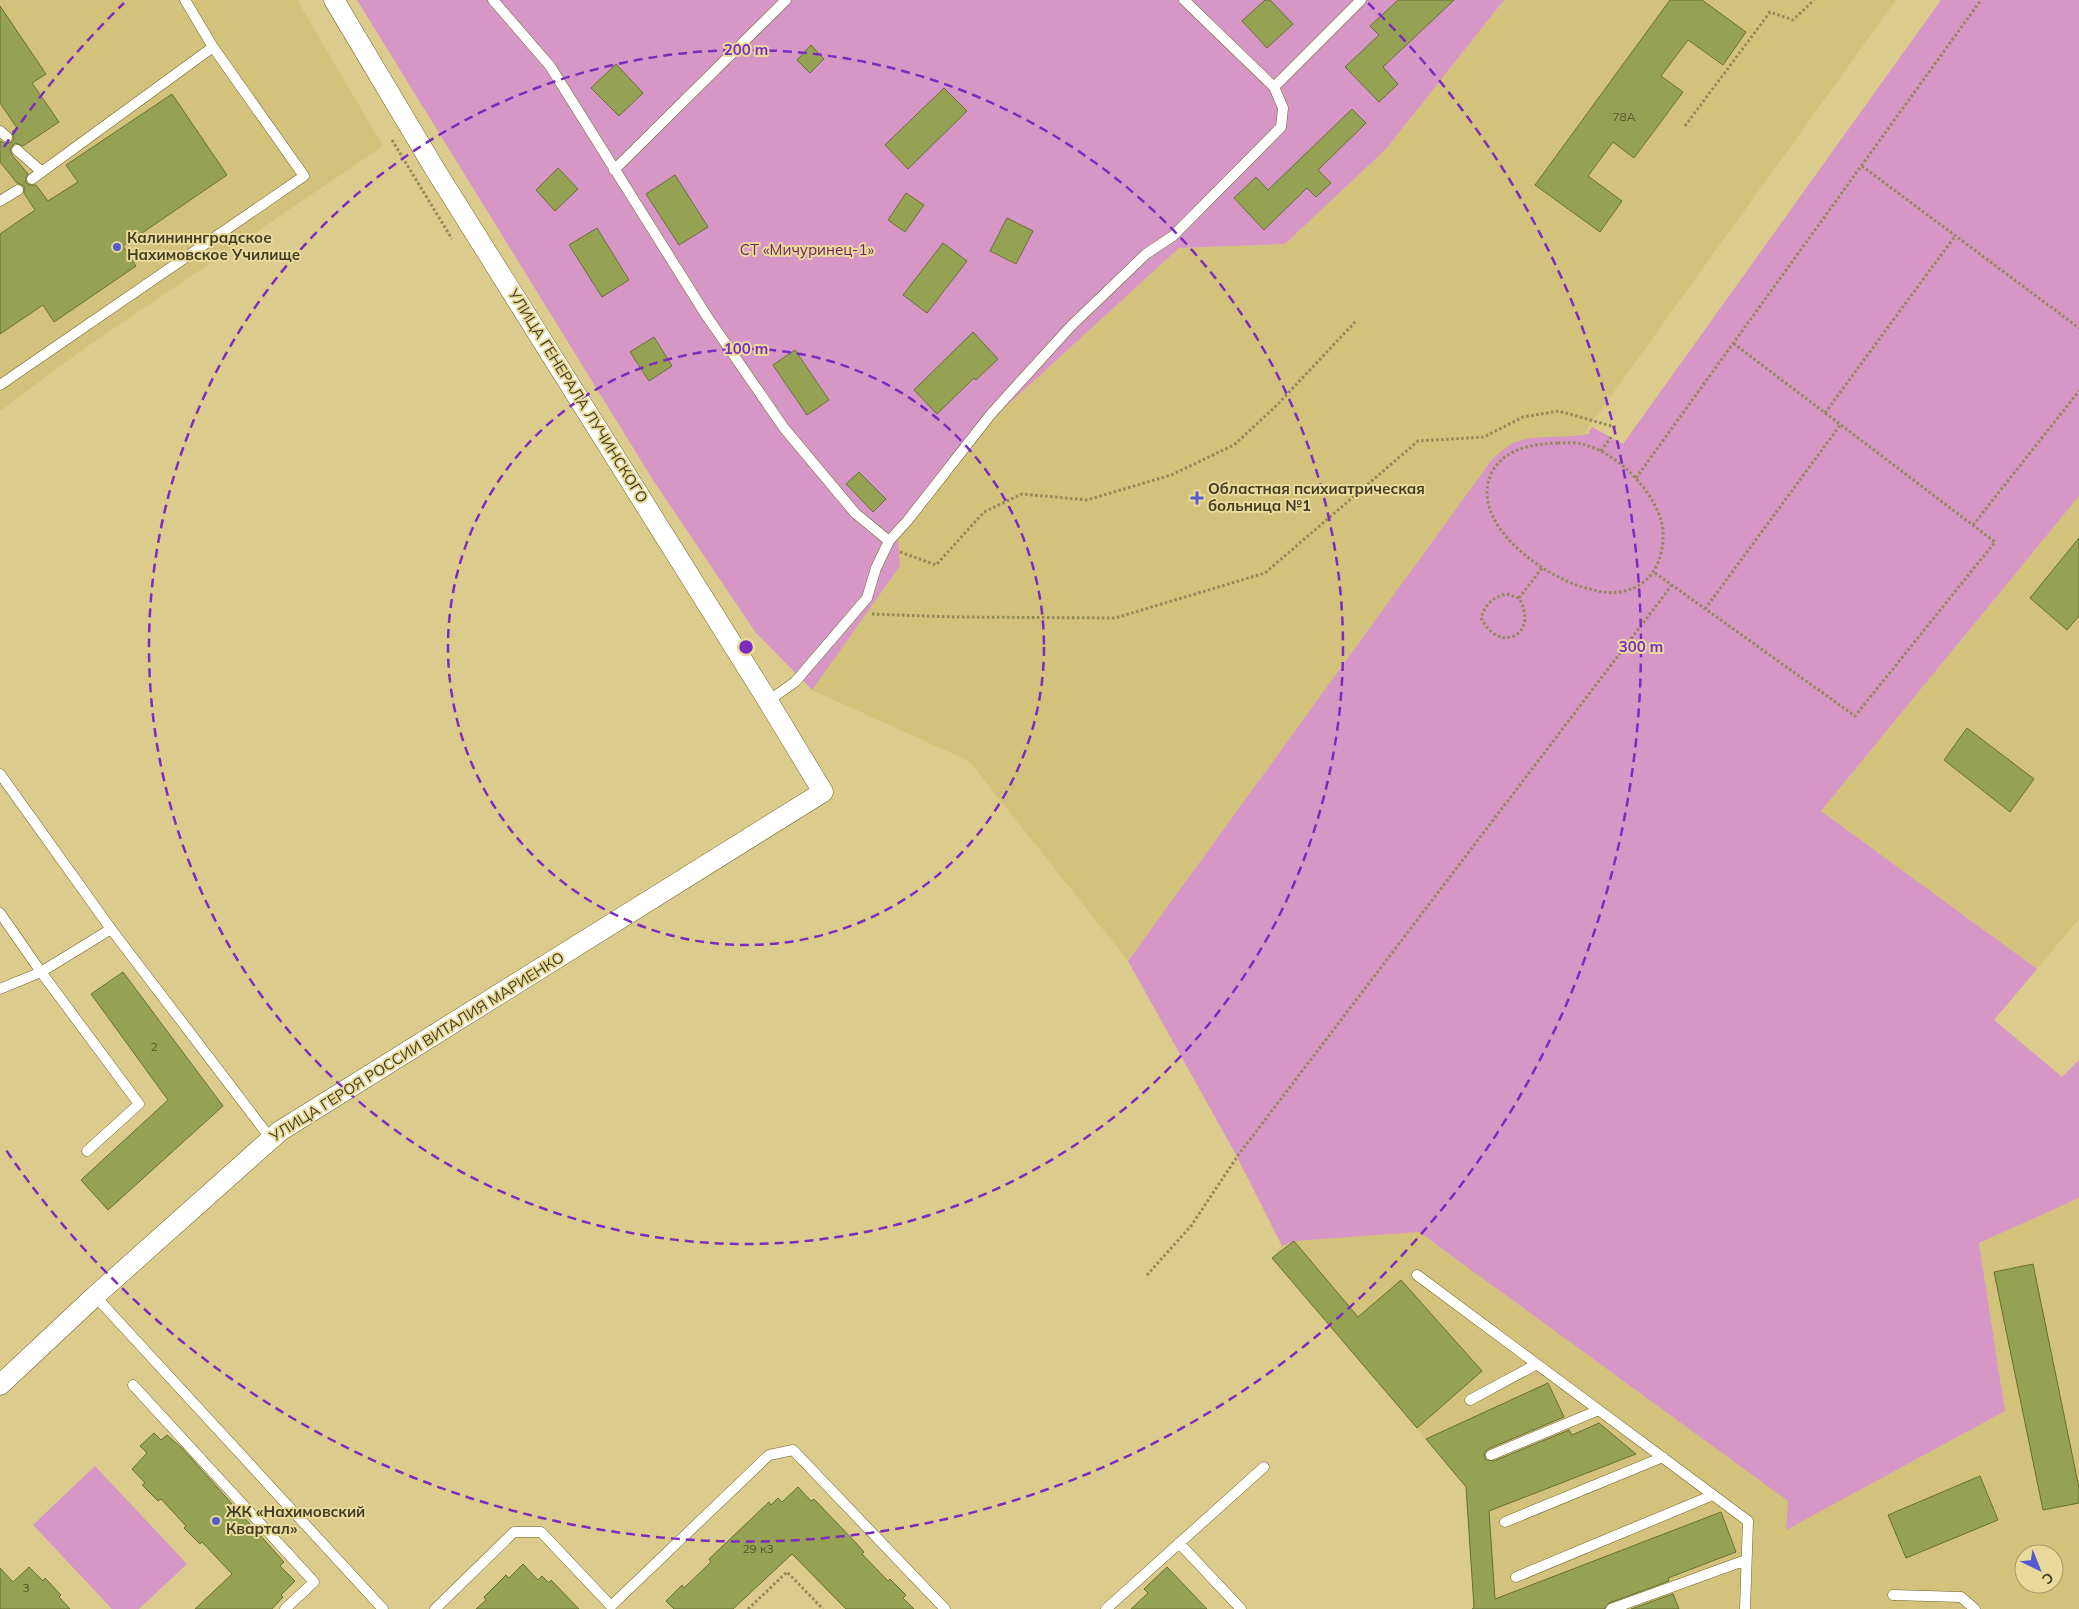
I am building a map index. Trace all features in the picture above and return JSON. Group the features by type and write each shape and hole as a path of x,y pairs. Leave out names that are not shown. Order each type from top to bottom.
{"street":[{"name":"УЛИЦА ГЕНЕРАЛА ЛУЧИНСКОГО","path":"334,0 436,171 823,792"},
{"name":"УЛИЦА ГЕРОЯ РОССИИ ВИТАЛИЯ МАРИЕНКО","path":"0,1385 95,1296 280,1131 823,792"}],"lane":[{"path":"0,384 304,176 213,47 185,0"},
{"path":"493,0 550,66 706,315 784,428 855,513 889,541"},
{"path":"614,170 786,0"},
{"path":"768,701 795,682 867,598 876,568 889,541 908,520 991,414 1071,326 1146,254 1173,236 1281,127 1283,108 1274,87 1184,0"},
{"path":"1274,87 1361,0"},
{"path":"32,179 213,47"},
{"path":"17,150 42,172"},
{"path":"0,201 18,190"},
{"path":"0,774 111,929 271,1139"},
{"path":"0,913 41,972 139,1104 88,1151"},
{"path":"0,989 41,972 111,929"},
{"path":"1417,1275 1748,1520 1745,1609"},
{"path":"95,1296 383,1609"},
{"path":"1470,1400 1537,1364"},
{"path":"133,1385 314,1582 285,1609"},
{"path":"1491,1455 1599,1410"},
{"path":"436,1609 514,1532 541,1532 611,1606 769,1455 793,1450 945,1609"},
{"path":"1505,1522 1663,1457"},
{"path":"1106,1609 1264,1468"},
{"path":"1516,1577 1714,1495"},
{"path":"1179,1543 1241,1609"},
{"path":"1611,1609 1746,1560"},
{"path":"1893,1595 1961,1597 1975,1609"}],"path":[{"path":"1685,126 1770,12 1793,20 1814,0"},
{"path":"1636,478 1981,0"},
{"path":"390,137 457,246"},
{"path":"1862,166 2079,328"},
{"path":"1825,413 1955,236"},
{"path":"889,541 900,552 936,565 984,512 1022,494 1087,500 1170,475 1186,468 1234,445 1277,405 1355,322"},
{"path":"1655,573 1856,716 1995,542 1733,343"},
{"path":"1974,525 2079,391"},
{"path":"854,613 953,617 1115,618 1265,573 1418,441 1484,437 1523,417 1559,411 1618,428"},
{"path":"1705,609 1840,424"},
{"path":"1600,451 1611,437"},
{"path":"1580,443 1600,451 1636,478 1661,520 1663,547 1655,573 1638,586 1619,593 1598,592 1577,586 1556,577 1542,568 1520,551 1507,537 1487,503 1487,484 1495,466 1514,451 1535,444 1580,443"},
{"path":"1519,598 1542,568"},
{"path":"1147,1274 1191,1226 1239,1154 1672,585"},
{"path":"1508,594 1519,598 1525,610 1526,622 1520,632 1509,637 1497,637 1487,630 1482,618 1484,607 1496,596 1508,594"},
{"path":"748,1609 787,1572 822,1609"}],"shaded area":[{"name":"Калининнградское Нахимовское Училище","path":"0,0 297,0 383,146 85,348 0,411"},
{"name":"Областная психиатрическая больница №1","path":"1504,0 1670,0 1535,185 1600,232 1622,201 1588,176 1613,142 1635,158 1682,92 1661,76 1688,40 1723,65 1746,33 1702,0 1896,0 1585,432 1588,434 1574,437 1544,438 1493,458 1128,961 969,761 812,690 899,566 898,539 990,421 1179,248 1285,244 1386,149"},
{"path":"2079,496 2079,919 2037,969 1821,811"},
{"path":"2079,1198 2079,1609 1474,1609 1466,1487 1272,1258 1282,1246 1294,1241 1419,1232 1788,1501 1786,1529 2005,1411 1979,1243"}],"green space":[{"name":"СТ «Мичуринец-1»","path":"357,0 1504,0 1386,149 1285,244 1179,248 990,421 898,539 900,566 812,690 756,633 653,480"},
{"path":"1941,0 2079,0 2079,496 1821,811 2037,969 1994,1020 2062,1077 2079,1060 2079,1198 1979,1243 2005,1411 1786,1530 1788,1501 1419,1232 1295,1241 1282,1246 1235,1153 1128,961 1493,458 1516,442 1541,437 1588,434 1592,427 1623,444"},
{"path":"95,1466 187,1564 139,1609 112,1609 33,1525"}],"building":[{"path":"1265,0 1270,0 1293,24 1267,48 1242,21"},
{"path":"1398,0 1454,0 1383,67 1398,84 1379,102 1345,67 1379,35 1370,26"},
{"path":"1670,0 1702,0 1746,32 1723,65 1688,40 1661,76 1683,92 1634,158 1613,142 1588,176 1622,201 1600,232 1535,185"},
{"path":"0,6 46,74 32,83 59,122 23,146 15,143 10,149 12,155 28,174 26,183 36,185 48,201 78,182 66,165 172,94 227,175 123,246 136,266 54,322 43,305 0,334 0,234 35,210 24,193 24,186 17,183 0,162 0,141 6,144 12,142 14,138 12,132 17,128 0,103"},
{"path":"811,45 824,59 810,73 797,60"},
{"path":"616,64 643,93 619,116 591,88"},
{"path":"944,88 967,111 908,169 885,145"},
{"path":"1352,109 1366,123 1318,170 1331,183 1316,197 1307,188 1264,230 1234,198 1256,177 1268,190"},
{"path":"558,168 578,189 555,211 536,190"},
{"path":"675,175 708,227 679,245 646,194"},
{"path":"906,193 924,205 905,232 888,220"},
{"path":"1007,218 1033,231 1016,264 990,251"},
{"path":"597,228 629,280 602,297 569,245"},
{"path":"943,243 967,261 927,313 903,295"},
{"path":"973,332 998,359 976,380 974,378 937,414 914,390"},
{"path":"654,337 672,366 649,381 630,352"},
{"path":"795,350 829,400 807,415 773,365"},
{"path":"859,472 886,499 873,512 846,484"},
{"path":"2079,538 2079,616 2067,630 2030,598"},
{"path":"1967,728 2034,779 2010,812 1944,760"},
{"path":"123,972 223,1106 108,1210 81,1180 168,1100 91,994"},
{"path":"1294,1241 1358,1317 1401,1280 1482,1371 1417,1428 1272,1258"},
{"path":"2033,1264 2079,1488 2079,1503 2043,1510 1994,1272"},
{"path":"1548,1383 1564,1417 1488,1449 1484,1454 1486,1460 1494,1461 1569,1430 1572,1435 1599,1423 1636,1454 1489,1511 1495,1599 1721,1512 1736,1552 1668,1578 1669,1581 1609,1603 1604,1609 1472,1609 1474,1607 1466,1487 1426,1439"},
{"name":"ЖК «Нахимовский Квартал»","path":"154,1433 161,1440 167,1435 183,1449 284,1562 280,1566 295,1581 281,1595 283,1597 272,1609 195,1609 232,1574 202,1542 200,1544 184,1528 186,1526 161,1499 158,1501 142,1485 145,1483 132,1469 147,1453 140,1446"},
{"path":"1980,1476 1998,1520 1906,1558 1888,1515"},
{"path":"798,1487 811,1501 814,1499 857,1544 864,1552 862,1554 888,1581 890,1579 906,1595 903,1598 914,1609 846,1609 792,1554 733,1609 674,1609 666,1601 682,1585 684,1588 711,1562 709,1559 769,1502 771,1505 778,1498 782,1502"},
{"path":"523,1564 538,1580 542,1576 549,1583 551,1580 579,1609 476,1609 486,1600 484,1597 506,1575 509,1578"},
{"path":"29,1567 43,1581 45,1578 61,1595 59,1597 70,1609 0,1609 0,1568 13,1582"},
{"path":"1167,1567 1207,1609 1131,1609 1148,1593 1144,1589"},
{"path":"1673,1594 1679,1609 1631,1609"}],"place":[{"name":"Калининнградское Нахимовское Училище","path":"117,247"},
{"name":"Областная психиатрическая больница №1","path":"1197,498"},
{"name":"ЖК «Нахимовский Квартал»","path":"216,1521"}]}
